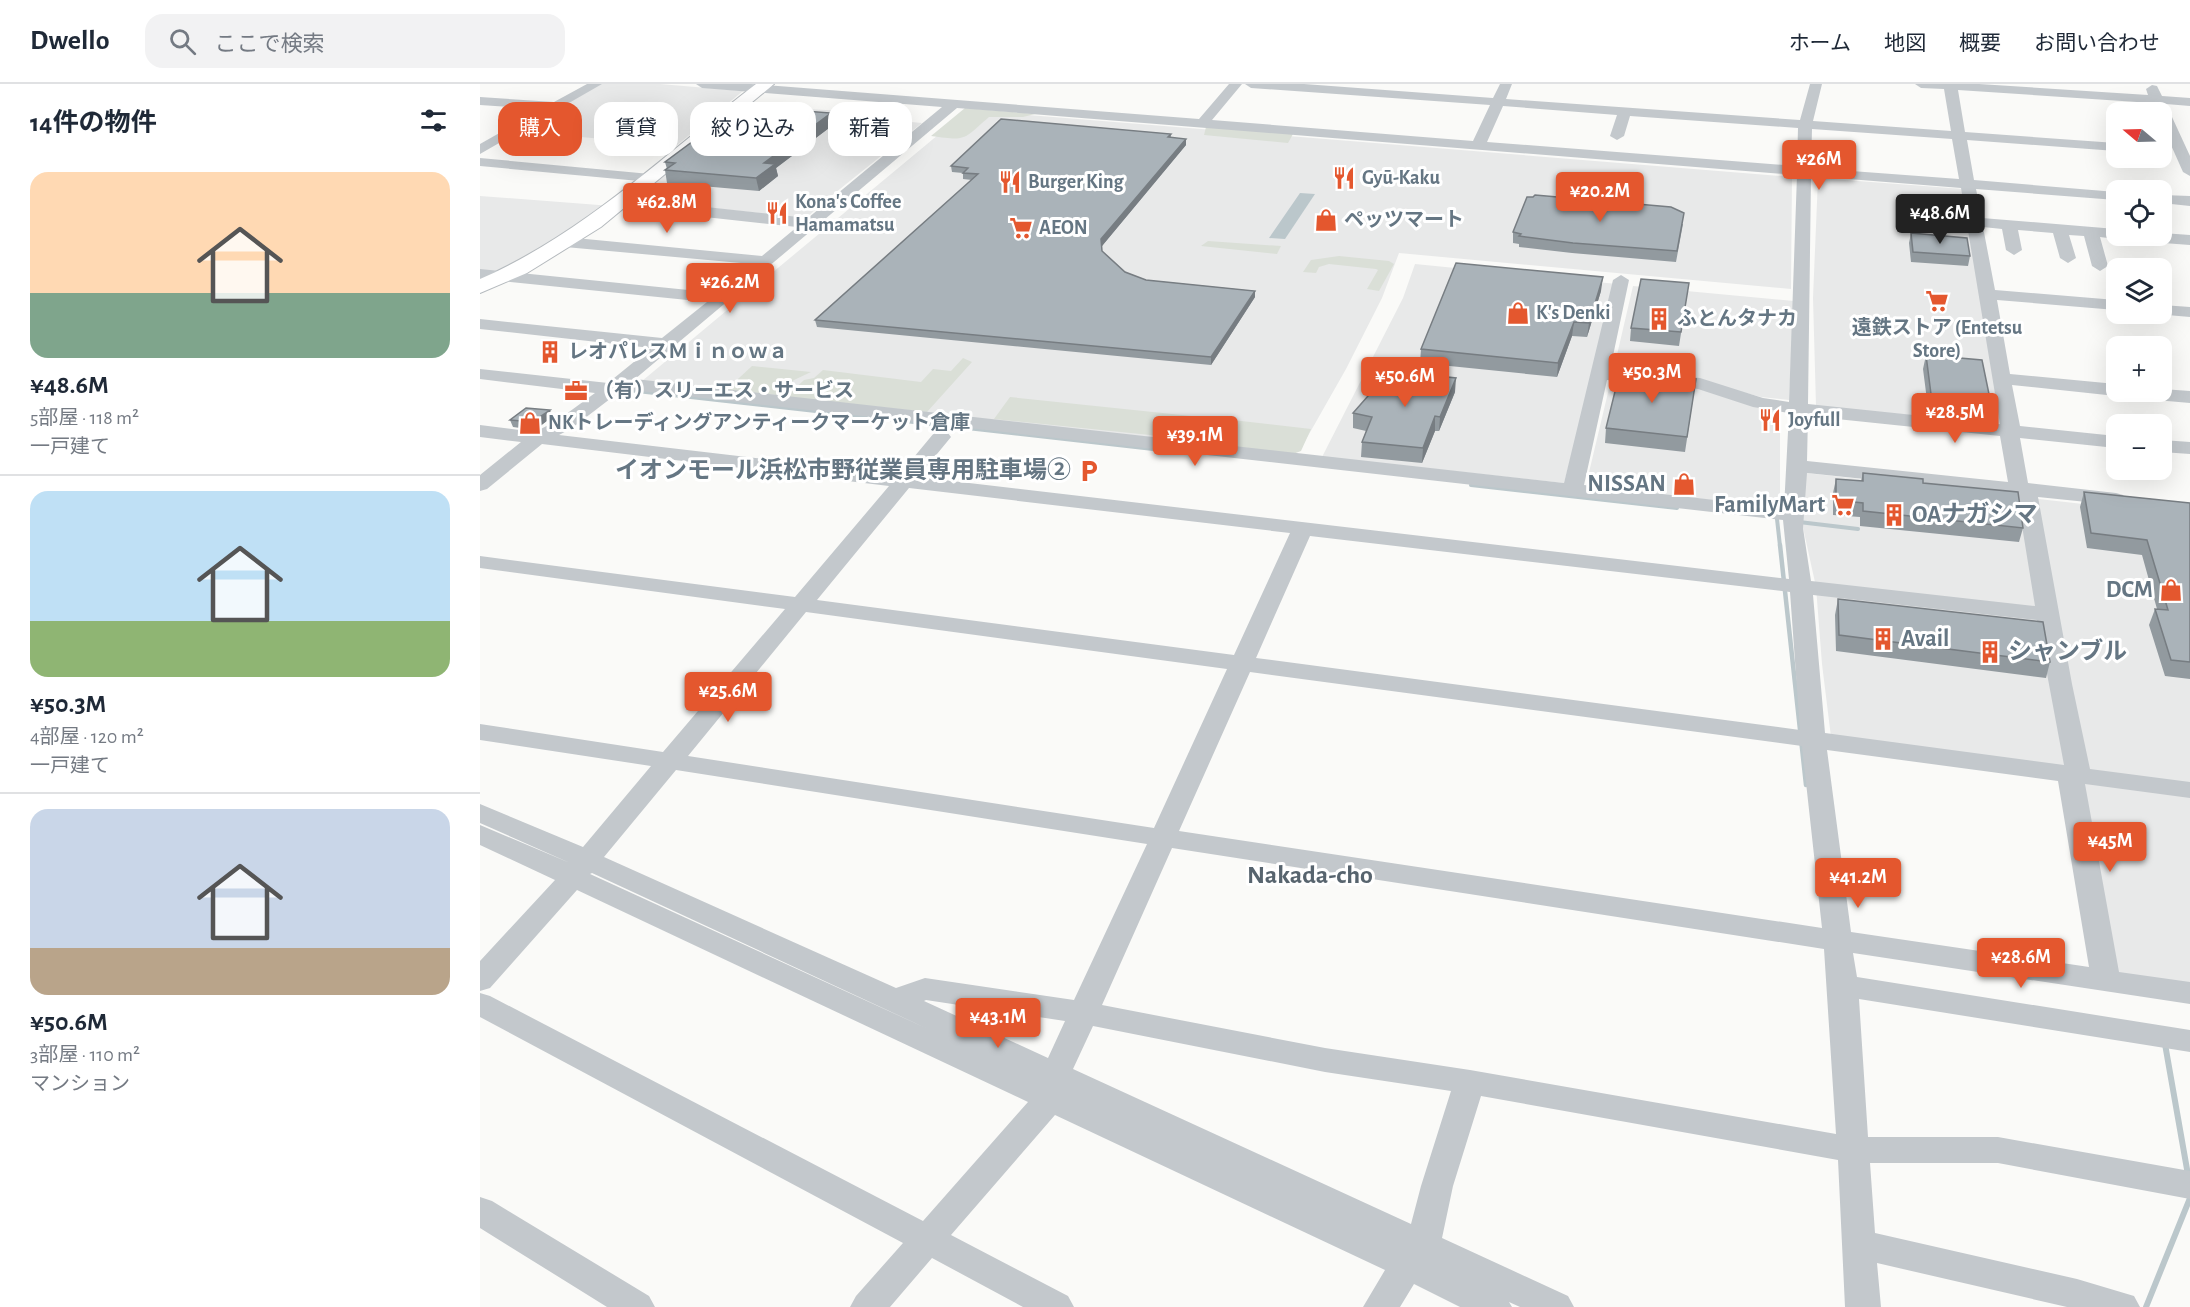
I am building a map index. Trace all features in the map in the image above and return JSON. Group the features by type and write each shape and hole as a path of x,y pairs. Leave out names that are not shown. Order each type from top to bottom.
{"main road":[{"path":"486,282 565,242 623,203 721,117 763,87"}],"street":[{"path":"562,102 596,84"},
{"path":"702,84 763,87 1968,186 2106,195"},
{"path":"1203,123 1236,84"},
{"path":"1251,84 2106,146"},
{"path":"1478,146 1506,84"},
{"path":"1816,84 1805,125 1798,466 1788,511 1801,586 1814,741 1839,940 1863,1307"},
{"path":"1921,84 2190,102"},
{"path":"2150,84 2185,152 2190,172"},
{"path":"1950,85 2011,430 2009,433 2019,486 2026,489"},
{"path":"480,101 498,102"},
{"path":"480,485 539,437 565,424 615,386 954,104"},
{"path":"1617,136 1624,112"},
{"path":"480,150 498,139"},
{"path":"480,162 651,178"},
{"path":"2172,200 2190,201"},
{"path":"623,203 810,223"},
{"path":"1974,222 2106,233"},
{"path":"2009,225 2014,250"},
{"path":"2060,229 2068,258"},
{"path":"2091,232 2100,266"},
{"path":"2172,239 2190,240"},
{"path":"565,242 766,261"},
{"path":"1573,490 1621,280"},
{"path":"486,282 722,298"},
{"path":"1987,294 2106,305"},
{"path":"2172,311 2190,312"},
{"path":"480,324 666,344"},
{"path":"480,374 615,386 1573,490 1788,511"},
{"path":"1600,375 1700,384 1761,403 1798,409 2106,441"},
{"path":"2002,379 2106,389"},
{"path":"2172,395 2190,397"},
{"path":"480,431 2048,614"},
{"path":"480,980 578,869 941,437"},
{"path":"2172,447 2190,448"},
{"path":"1798,466 2131,500"},
{"path":"2026,489 2060,684 2106,980"},
{"path":"868,1307 1052,1088 1303,528"},
{"path":"480,562 2190,790"},
{"path":"480,732 1163,836 1538,896 2190,993"},
{"path":"480,813 578,869 1415,1256 1556,1307"},
{"path":"480,834 578,869 685,903 895,1000 1052,1088"},
{"path":"1843,986 2190,1041"},
{"path":"895,1000 925,989 1084,1013 1325,1060 1470,1082 1725,1129 1854,1150 1998,1150 2190,1185"},
{"path":"480,1004 1056,1307"},
{"path":"1381,1307 1415,1256 1470,1082"},
{"path":"480,1212 637,1307"},
{"path":"1860,1244 2078,1294 2122,1307"},
{"path":"1415,1256 1494,1307"}],"shaded area":[{"path":"600,84 660,84 743,91 730,102 690,102 690,135 678,144 678,102 594,102 594,138 582,137 582,102 569,102"},
{"path":"965,108 1035,114 1023,117 989,117 964,137 931,136"},
{"path":"816,110 828,110 828,156 881,156 825,201 819,201 818,203 823,203 806,218 634,200 648,185 690,152 690,156 816,156"},
{"path":"968,110 1792,177 1791,289 1399,253 1382,298 1346,369 1300,450 1292,454 642,381"},
{"path":"912,122 922,123 912,131"},
{"path":"1206,127 1293,134 1288,143 1204,135"},
{"path":"1818,178 1964,189 2003,424 1816,406 1813,298"},
{"path":"1300,193 1315,194 1285,239 1269,238"},
{"path":"480,196 612,206 505,274 480,271"},
{"path":"1208,241 1281,246 1277,254 1201,246"},
{"path":"1339,256 1389,261 1394,264 1379,291 1367,289 1378,270 1376,269 1329,264 1319,267 1316,273 1303,272 1311,260"},
{"path":"1415,264 1617,284 1564,483 1322,457 1403,298"},
{"path":"1633,286 1794,301 1789,400 1761,397 1698,380 1613,372"},
{"path":"963,358 972,362 927,412 786,397 804,380 814,378 823,370 921,382 933,369 951,371"},
{"path":"752,366 811,372 794,380 776,395 726,390"},
{"path":"1611,380 1702,389 1780,414 1780,504 1769,507 1586,485"},
{"path":"1010,397 1201,417 1189,439 994,419"},
{"path":"1215,418 1311,429 1301,451 1293,454 1201,443"},
{"path":"1806,473 2190,516 2190,784 1831,737 1816,587 1802,523"},
{"path":"2076,779 2190,795 2190,987 2110,975"}],"building":[{"path":"816,112 828,113 816,124"},
{"name":"AEON","path":"1001,119 1171,134 1168,137 1186,139 1101,239 1102,251 1125,272 1146,280 1255,291 1211,357 815,320 978,174 963,173 968,168 951,166"},
{"path":"690,143 690,156 773,156 764,163 775,164 756,178 665,170 675,163 665,162 673,156 678,156 678,152"},
{"path":"1535,195 1671,207 1684,213 1677,251 1573,243 1519,236 1521,234 1513,232 1527,197"},
{"path":"1911,233 1967,238 1970,256 1913,252"},
{"name":"K's Denki","path":"1456,263 1603,277 1589,323 1574,322 1558,363 1421,349"},
{"name":"ふとんタナカ","path":"1641,279 1689,283 1681,332 1631,328"},
{"path":"1926,355 1982,360 1990,399 1931,394"},
{"path":"1390,371 1456,378 1440,417 1435,416 1423,448 1362,442 1372,417 1353,413"},
{"path":"1620,371 1696,379 1687,437 1606,428"},
{"path":"526,408 550,410 532,422 510,420"},
{"path":"1863,473 1923,479 1923,483 2018,492 2023,528 1863,511 1863,503 1836,500 1836,479 1863,481"},
{"name":"DCM","path":"2084,492 2190,503 2190,662 2171,660 2155,609 2168,610 2147,540 2091,533"},
{"path":"1838,599 2043,622 2050,662 1839,635"}],"waterway":[{"path":"628,390 1162,450"},
{"path":"1471,485 1677,508"},
{"path":"1777,519 1780,546"},
{"path":"1799,522 1858,529"},
{"path":"1780,545 1806,785"},
{"path":"2165,1044 2188,1175"},
{"path":"2146,1307 2190,1198"}],"place":[{"name":"Gyū-Kaku","path":"1344,178"},
{"name":"Burger King","path":"1010,182"},
{"name":"Kona's Coffee Hamamatsu","path":"777,213"},
{"name":"ペッツマート","path":"1326,220"},
{"name":"AEON","path":"1021,228"},
{"name":"遠鉄ストア (Entetsu Store)","path":"1937,301"},
{"name":"K's Denki","path":"1518,313"},
{"name":"ふとんタナカ","path":"1659,319"},
{"name":"レオパレスＭｉｎｏｗａ","path":"550,352"},
{"name":"（有）スリーエス・サービス","path":"576,391"},
{"name":"Joyfull","path":"1770,420"},
{"name":"NKトレーディングアンティークマーケット倉庫","path":"530,423"},
{"name":"イオンモール浜松市野従業員専用駐車場②","path":"1089,471"},
{"name":"NISSAN","path":"1684,484"},
{"name":"FamilyMart","path":"1843,505"},
{"name":"OAナガシマ","path":"1894,515"},
{"name":"DCM","path":"2171,590"},
{"name":"Avail","path":"1883,639"},
{"name":"シャンブル","path":"1990,652"}],"district":[{"name":"Nakada-cho","path":"1310,875"}]}
